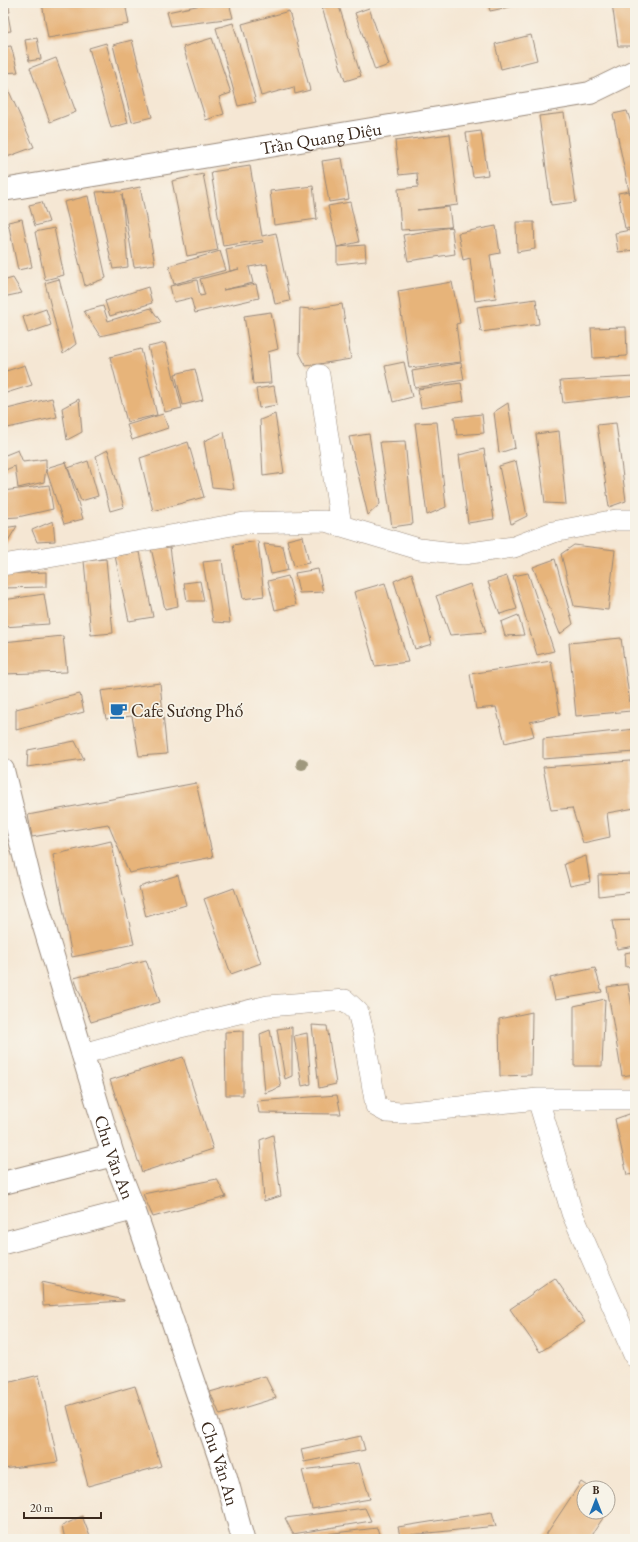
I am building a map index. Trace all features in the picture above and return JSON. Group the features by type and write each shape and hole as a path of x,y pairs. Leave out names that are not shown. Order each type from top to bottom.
{"street":[{"name":"Trần Quang Diệu","path":"3,190 590,93 635,71"},
{"path":"319,375 341,526"},
{"path":"3,565 244,523 325,521 419,549 463,554 514,547 560,531 616,520 635,520"},
{"name":"Chu Văn An","path":"3,770 30,880 113,1154 134,1209 226,1477 243,1539"},
{"path":"82,1054 176,1028 268,1006 345,1000 358,1012 364,1036 376,1106 387,1112 401,1113 538,1099 635,1099"},
{"path":"538,1099 572,1213 635,1357"},
{"path":"3,1183 113,1154"},
{"path":"3,1243 134,1209"}],"building":[{"path":"3,3 8,3 10,12 3,13"},
{"path":"42,3 125,3 129,24 48,38"},
{"path":"211,3 229,3 233,18 171,26 167,12"},
{"path":"338,3 361,76 345,81 322,8"},
{"path":"488,3 523,3 523,4 490,11"},
{"path":"612,3 635,3 635,46 618,46"},
{"path":"369,8 389,65 375,70 355,13"},
{"path":"289,11 310,90 295,94 294,87 261,96 242,24"},
{"path":"8,15 11,31 3,32 3,16"},
{"path":"233,23 256,102 238,106 216,28"},
{"path":"531,35 537,60 501,69 495,44"},
{"path":"37,38 41,59 29,61 25,40"},
{"path":"212,38 231,93 219,97 224,114 206,120 183,47"},
{"path":"132,40 152,117 132,122 113,45"},
{"path":"106,43 128,123 111,128 89,48"},
{"path":"11,46 18,72 3,73 3,47"},
{"path":"56,58 76,112 50,122 30,68"},
{"path":"3,78 34,147 7,157 3,149"},
{"path":"627,111 635,134 635,195 629,191 613,114"},
{"path":"564,113 576,202 551,205 539,116"},
{"path":"481,131 488,175 473,177 466,133"},
{"path":"450,134 458,205 417,210 449,207 455,254 408,261 403,235 451,227 401,230 398,189 418,187 417,173 399,175 395,141"},
{"path":"342,158 349,199 329,202 322,161"},
{"path":"250,166 262,236 276,233 290,301 275,304 267,264 249,267 253,283 223,290 256,284 259,298 195,313 191,298 174,302 170,286 197,280 200,296 205,295 200,279 239,269 230,271 226,249 263,242 262,240 223,246 211,172"},
{"path":"203,174 218,250 187,256 172,181"},
{"path":"313,186 317,219 274,225 270,191"},
{"path":"140,187 155,264 134,267 122,194 128,267 113,269 96,192 121,191"},
{"path":"629,191 635,229 625,228 618,193"},
{"path":"88,196 106,278 85,286 64,202"},
{"path":"42,202 49,222 35,226 29,205"},
{"path":"350,202 359,242 337,247 328,206"},
{"path":"22,219 32,267 18,270 8,222"},
{"path":"516,222 534,222 535,249 517,252"},
{"path":"496,226 500,253 490,255 496,298 475,301 470,258 463,260 458,233"},
{"path":"54,228 64,275 45,280 35,232"},
{"path":"635,229 635,250 618,252 615,233"},
{"path":"365,245 366,261 337,264 337,247"},
{"path":"220,251 226,270 174,284 169,266"},
{"path":"13,278 22,293 3,297 3,281"},
{"path":"59,279 76,344 63,354 45,283"},
{"path":"452,282 460,323 456,324 461,362 409,368 398,291"},
{"path":"148,287 152,303 110,316 105,301"},
{"path":"536,299 539,324 481,332 477,307"},
{"path":"342,304 351,359 306,366 299,352 300,308 311,309"},
{"path":"103,306 108,321 151,308 161,322 100,336 84,311"},
{"path":"46,309 51,325 28,333 23,317"},
{"path":"271,312 278,349 268,352 271,383 253,384 244,316"},
{"path":"626,327 627,356 593,358 591,328"},
{"path":"165,343 182,408 165,412 148,347"},
{"path":"141,349 157,415 127,422 110,357"},
{"path":"404,362 412,397 393,402 385,366"},
{"path":"461,363 464,380 415,388 412,371"},
{"path":"25,365 32,385 3,394 3,372"},
{"path":"195,369 203,400 183,405 175,374"},
{"path":"635,377 635,395 563,403 560,381"},
{"path":"461,383 464,401 421,408 418,389"},
{"path":"274,386 277,405 259,408 256,389"},
{"path":"52,398 57,417 3,429 3,410"},
{"path":"79,399 82,432 67,440 62,408"},
{"path":"508,403 515,448 499,453 494,412"},
{"path":"163,414 168,428 132,440 127,425"},
{"path":"275,414 284,473 263,476 260,420"},
{"path":"482,414 484,433 457,435 454,417"},
{"path":"437,422 446,507 427,515 415,423"},
{"path":"616,423 626,501 609,507 597,425"},
{"path":"559,431 566,504 545,503 536,434"},
{"path":"224,432 234,489 212,487 204,441"},
{"path":"369,434 380,504 368,515 349,437"},
{"path":"405,441 413,524 392,527 380,442"},
{"path":"188,442 204,497 153,511 140,458"},
{"path":"484,449 494,519 468,523 459,455"},
{"path":"18,450 23,462 46,459 46,468 66,462 83,519 64,524 46,469 44,482 18,488 15,466 3,471 3,456"},
{"path":"108,450 124,507 110,511 96,456"},
{"path":"88,461 98,496 81,501 68,468"},
{"path":"516,461 527,516 511,524 499,466"},
{"path":"49,485 53,509 18,517 3,518 3,491"},
{"path":"53,521 55,541 37,542 32,530"},
{"path":"17,526 3,549 3,528"},
{"path":"303,536 309,563 294,566 287,540"},
{"path":"258,541 264,596 243,599 233,545"},
{"path":"264,544 283,546 288,570 271,574"},
{"path":"574,545 615,550 608,610 574,606 561,554"},
{"path":"170,547 178,606 165,609 151,548"},
{"path":"140,552 153,617 129,621 115,556"},
{"path":"106,559 113,633 91,635 84,561"},
{"path":"555,559 573,624 560,634 533,567"},
{"path":"222,560 230,623 213,622 203,562"},
{"path":"318,569 323,592 299,593 295,573"},
{"path":"46,572 46,587 3,588 3,574"},
{"path":"412,573 432,644 415,649 394,581"},
{"path":"528,573 554,651 537,655 513,576"},
{"path":"288,576 296,605 275,610 268,581"},
{"path":"507,576 517,609 500,614 488,582"},
{"path":"200,581 204,601 187,601 184,583"},
{"path":"385,583 408,662 375,666 354,592"},
{"path":"470,584 486,632 450,635 436,596"},
{"path":"44,594 49,624 3,627 3,600"},
{"path":"518,615 524,635 505,636 501,622"},
{"path":"631,635 635,635 635,656 634,656"},
{"path":"63,636 67,672 3,674 3,642"},
{"path":"621,638 631,711 576,716 569,643"},
{"path":"551,661 560,715 530,722 534,736 505,743 496,707 476,709 470,674"},
{"path":"160,683 167,754 139,756 132,716 106,719 101,691"},
{"path":"80,694 84,712 16,730 16,709"},
{"path":"635,698 635,710 631,711"},
{"path":"635,729 635,752 543,759 543,739"},
{"path":"75,741 84,759 27,767 28,750"},
{"path":"631,761 635,808 607,813 610,837 583,843 572,808 551,810 543,767"},
{"path":"196,783 213,857 129,873 108,824 32,837 28,815"},
{"path":"111,841 134,944 72,957 53,855"},
{"path":"586,856 590,882 570,886 564,864"},
{"path":"633,874 633,892 599,896 598,875"},
{"path":"178,875 186,905 146,917 139,887"},
{"path":"234,888 261,963 231,974 204,899"},
{"path":"635,920 635,946 617,949 612,921"},
{"path":"635,951 635,966 626,967 625,953"},
{"path":"146,960 160,1002 91,1022 74,978"},
{"path":"595,968 602,992 555,1000 550,978"},
{"path":"628,984 635,1024 635,1074 622,1076 607,987"},
{"path":"605,999 602,1066 574,1066 574,1006"},
{"path":"532,1012 531,1075 500,1076 499,1019"},
{"path":"312,1025 327,1026 336,1084 319,1088"},
{"path":"292,1027 292,1076 285,1079 277,1029"},
{"path":"270,1030 281,1087 265,1093 260,1034"},
{"path":"243,1031 243,1095 226,1095 225,1032"},
{"path":"307,1033 311,1084 302,1086 294,1036"},
{"path":"183,1057 213,1149 142,1172 110,1080"},
{"path":"337,1095 341,1114 259,1113 257,1101"},
{"path":"635,1112 635,1174 627,1175 615,1119"},
{"path":"273,1135 281,1196 264,1201 260,1140"},
{"path":"217,1179 226,1197 153,1217 143,1194"},
{"path":"555,1278 585,1322 540,1352 510,1309"},
{"path":"42,1282 124,1300 124,1301 43,1306"},
{"path":"39,1375 58,1462 3,1469 3,1384"},
{"path":"265,1376 276,1398 220,1415 210,1392"},
{"path":"135,1386 161,1466 88,1486 67,1406"},
{"path":"361,1436 365,1450 304,1462 301,1449"},
{"path":"359,1463 370,1499 312,1509 302,1470"},
{"path":"576,1490 576,1520 602,1520 589,1539 543,1539"},
{"path":"365,1508 371,1521 293,1534 285,1518"},
{"path":"492,1512 496,1526 400,1536 398,1527"},
{"path":"82,1516 91,1539 65,1539 62,1526"},
{"path":"377,1528 381,1539 291,1539 291,1538"}],"place":[{"name":"Cafe Sương Phố","path":"118,710"}]}
